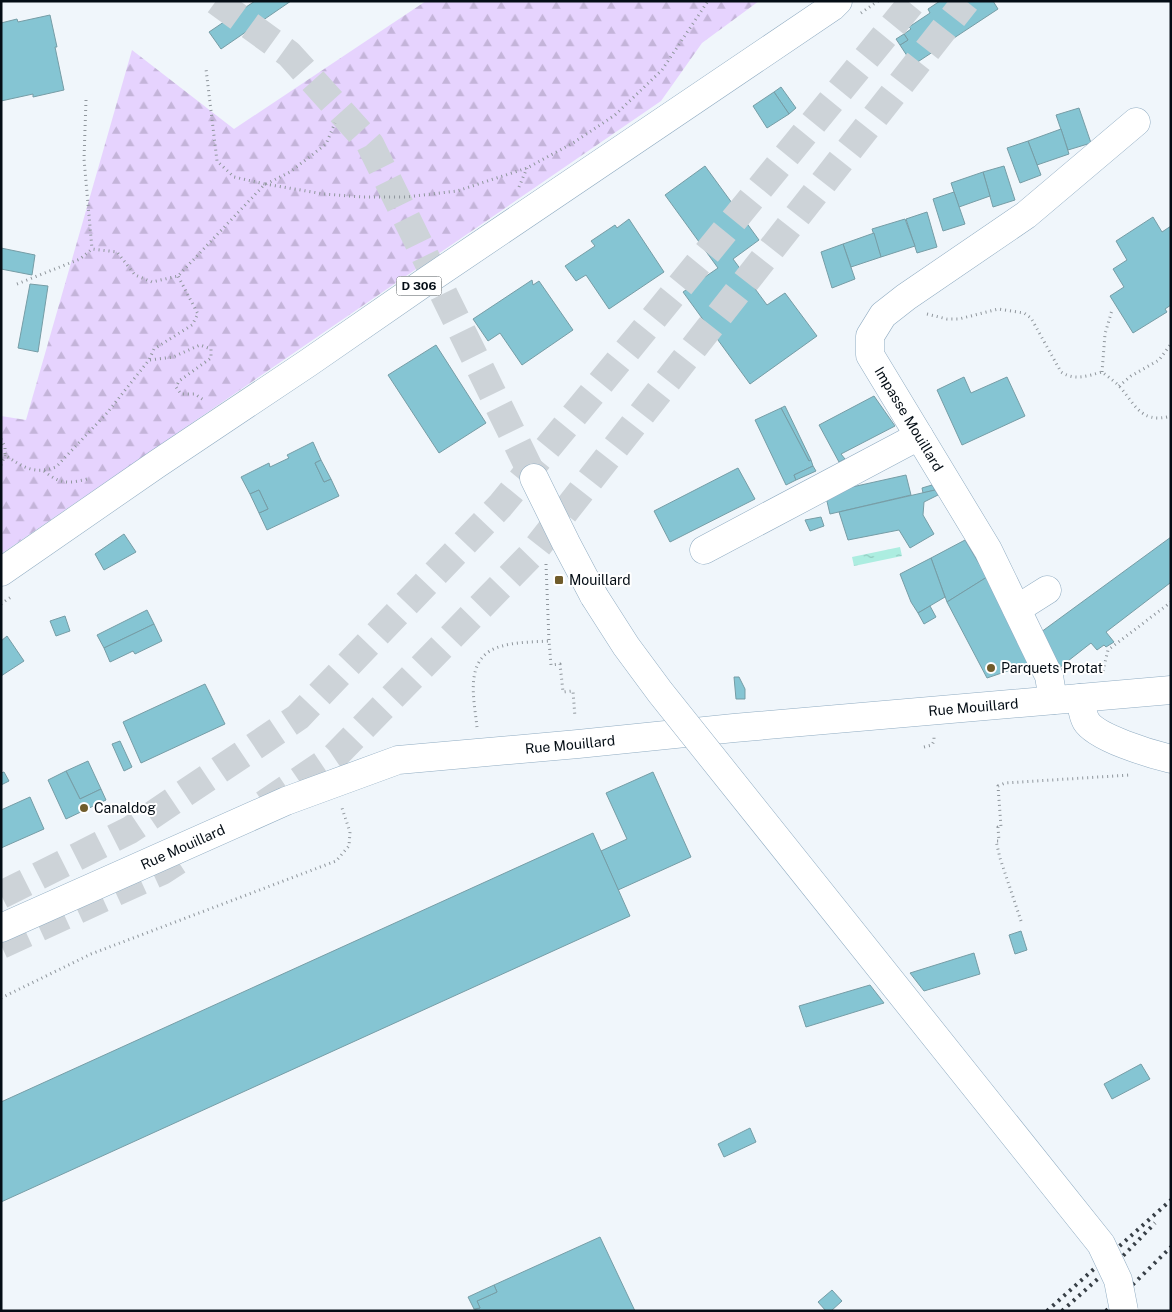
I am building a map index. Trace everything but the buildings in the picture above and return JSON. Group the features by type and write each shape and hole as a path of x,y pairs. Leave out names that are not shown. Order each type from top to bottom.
{"main road":[{"name":"D 306","path":"1,572 836,3"},
{"name":"Impasse Mouillard","path":"1053,700 1049,676 988,550 870,355 870,336 883,315 1026,214 1136,122"},
{"path":"704,550 919,436"},
{"path":"534,478 594,596 626,646 660,692 1100,1244 1118,1280 1124,1311"},
{"path":"1016,609 1047,590"},
{"name":"Rue Mouillard","path":"1,928 286,801 398,760 734,728 1171,690"},
{"path":"1080,698 1084,718 1095,730 1130,746 1171,760"}],"path":[{"path":"206,69 217,161 234,177 324,194 362,197 406,197 458,191 526,168 573,144 615,115 662,70 708,1"},
{"path":"86,100 84,159 92,249"},
{"path":"17,284 80,259 92,249 117,252 135,275 152,282 178,276 265,184 290,172 326,144 335,122"},
{"path":"5,455 21,465 44,471 56,466 108,413 150,360 154,349 192,325 198,314 178,276"},
{"path":"906,297 926,314 947,319 959,319 998,310 1024,313 1031,318 1061,372 1070,377 1083,378 1102,372"},
{"path":"1102,372 1105,334 1112,310"},
{"path":"1119,386 1130,376 1159,360 1171,344"},
{"path":"150,360 173,357 200,345 211,349 211,358 179,381 176,387 181,394 195,394 206,402"},
{"path":"1102,372 1119,386 1135,408 1145,415 1155,417 1171,416"},
{"path":"1,439 5,447 5,455 1,465"},
{"path":"550,559 546,563 548,641 551,665 560,664 563,692 573,691 575,717"},
{"path":"1103,671 1108,650 1171,602"},
{"path":"477,727 472,684 474,672 480,660 490,651 501,646 548,641"},
{"path":"924,747 929,747 933,743 934,736"},
{"path":"1021,921 996,841 999,841 998,827 1002,826 998,786 1005,783 1132,774"},
{"path":"1,998 91,954 336,861 349,846 350,832 334,784"}],"green space":[{"path":"426,1 759,1 702,43 661,101 1,554 1,416 26,420 132,50 234,129"}],"water":[{"path":"900,547 902,556 854,566 852,557"}],"tunnel":[{"path":"216,1 289,54 370,144 534,478"},
{"path":"1,895 130,830 298,717 500,506 913,1"},
{"path":"264,804 335,756 531,555 966,1"},
{"path":"1,945 162,871 182,858"}],"railway":[{"path":"1047,1311 1171,1200"},
{"path":"1062,1311 1121,1258 1155,1223"},
{"path":"1106,1311 1171,1247"}],"place":[{"name":"Mouillard","path":"559,580"},
{"name":"Parquets Protat","path":"991,668"},
{"name":"Canaldog","path":"84,808"}]}
